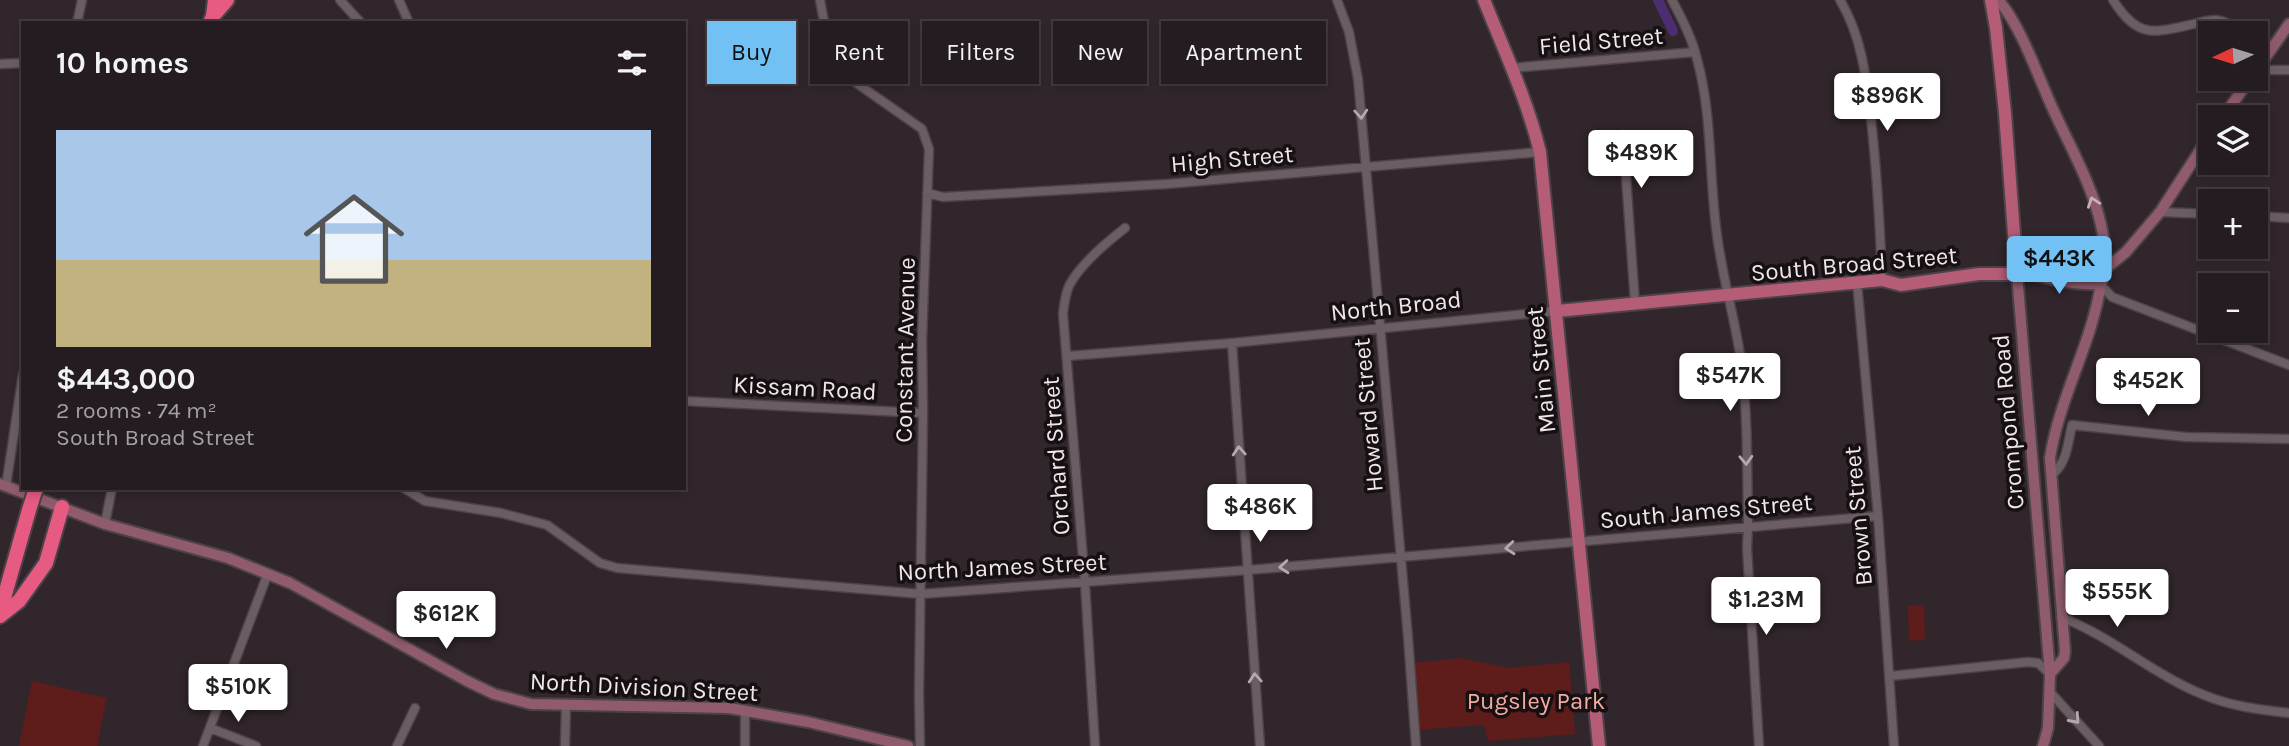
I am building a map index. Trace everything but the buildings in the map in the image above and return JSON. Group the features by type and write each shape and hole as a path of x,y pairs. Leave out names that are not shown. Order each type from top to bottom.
{"highway":[{"path":"211,19 215,0"},
{"path":"211,19 227,0"},
{"path":"0,614 7,566 22,538 35,490"},
{"path":"0,614 19,601 47,561 62,507"},
{"path":"7,566 29,572 42,569"}],"main road":[{"name":"Main Street","path":"1484,0 1533,124 1540,152 1598,746"},
{"name":"Crompond Road","path":"1992,1 2021,272"},
{"name":"South Broad Street","path":"1728,295 1882,280 1900,285 1979,274 2021,272"},
{"name":"North Broad","path":"1557,311 1728,295"}],"street":[{"path":"77,21 82,0"},
{"path":"340,0 359,21"},
{"path":"399,0 408,21"},
{"name":"Constant Avenue","path":"820,0 831,48 846,73 922,128 929,153 922,340 920,746"},
{"name":"Howard Street","path":"1338,0 1349,32 1358,79 1416,746"},
{"path":"1672,0 1695,52 1707,123 1715,226 1742,368 1747,548 1759,746"},
{"path":"1840,0 1863,56 1878,181 1882,280"},
{"path":"2113,0 2134,26 2146,31 2198,23"},
{"path":"1890,676 2028,662 2038,663 2050,674 2064,658 2050,457 2053,436 2071,379 2096,312 2105,269 2101,226 2092,196 2015,27 2000,2 1992,1"},
{"path":"2268,52 2289,24"},
{"path":"2268,44 2272,46"},
{"name":"Field Street","path":"1511,68 1695,52"},
{"path":"0,64 21,63"},
{"path":"2268,71 2289,69"},
{"path":"1623,135 1635,303"},
{"name":"High Street","path":"927,192 943,197 1167,184 1540,152"},
{"path":"2105,269 2126,252 2160,212 2198,153"},
{"path":"2160,212 2198,214"},
{"path":"2268,217 2289,218"},
{"name":"Orchard Street","path":"1095,746 1063,314 1069,286 1101,249 1125,228"},
{"name":"South Broad Street","path":"2021,272 2038,263 2062,263 2085,268 2100,284"},
{"name":"South Broad Street","path":"2021,272 2085,285 2100,284"},
{"name":"Crompond Road","path":"2021,272 2050,674 2048,728 2043,746"},
{"name":"Brown Street","path":"1857,282 1878,516 1894,746"},
{"path":"2100,284 2112,297 2289,365"},
{"name":"North Broad","path":"1068,356 1557,311"},
{"path":"1231,343 1260,746"},
{"path":"3,485 21,385"},
{"name":"Kissam Road","path":"686,401 923,413"},
{"path":"2051,475 2060,470 2072,425 2186,437 2289,439"},
{"name":"North Division Street","path":"3,485 105,524 228,558 268,573 494,694 531,704 745,710 908,746"},
{"path":"105,524 112,490"},
{"name":"North James Street","path":"407,490 425,501 491,511 547,525 600,563 617,568 921,594 1578,542"},
{"name":"South James Street","path":"1578,542 1878,516"},
{"path":"203,746 268,573"},
{"path":"2062,617 2080,624 2205,696 2255,709 2289,713"},
{"path":"2050,692 2099,746"},
{"path":"565,746 566,706"},
{"path":"397,746 415,708"},
{"path":"745,710 745,746"},
{"path":"209,728 256,746"}],"green space":[{"path":"1924,605 1925,640 1909,641 1908,606"},
{"name":"Pugsley Park","path":"1462,658 1508,668 1569,662 1575,734 1488,741 1484,725 1415,730 1413,663"},
{"path":"32,681 107,698 97,746 19,746"}],"waterway":[{"path":"1658,0 1673,31"}]}
